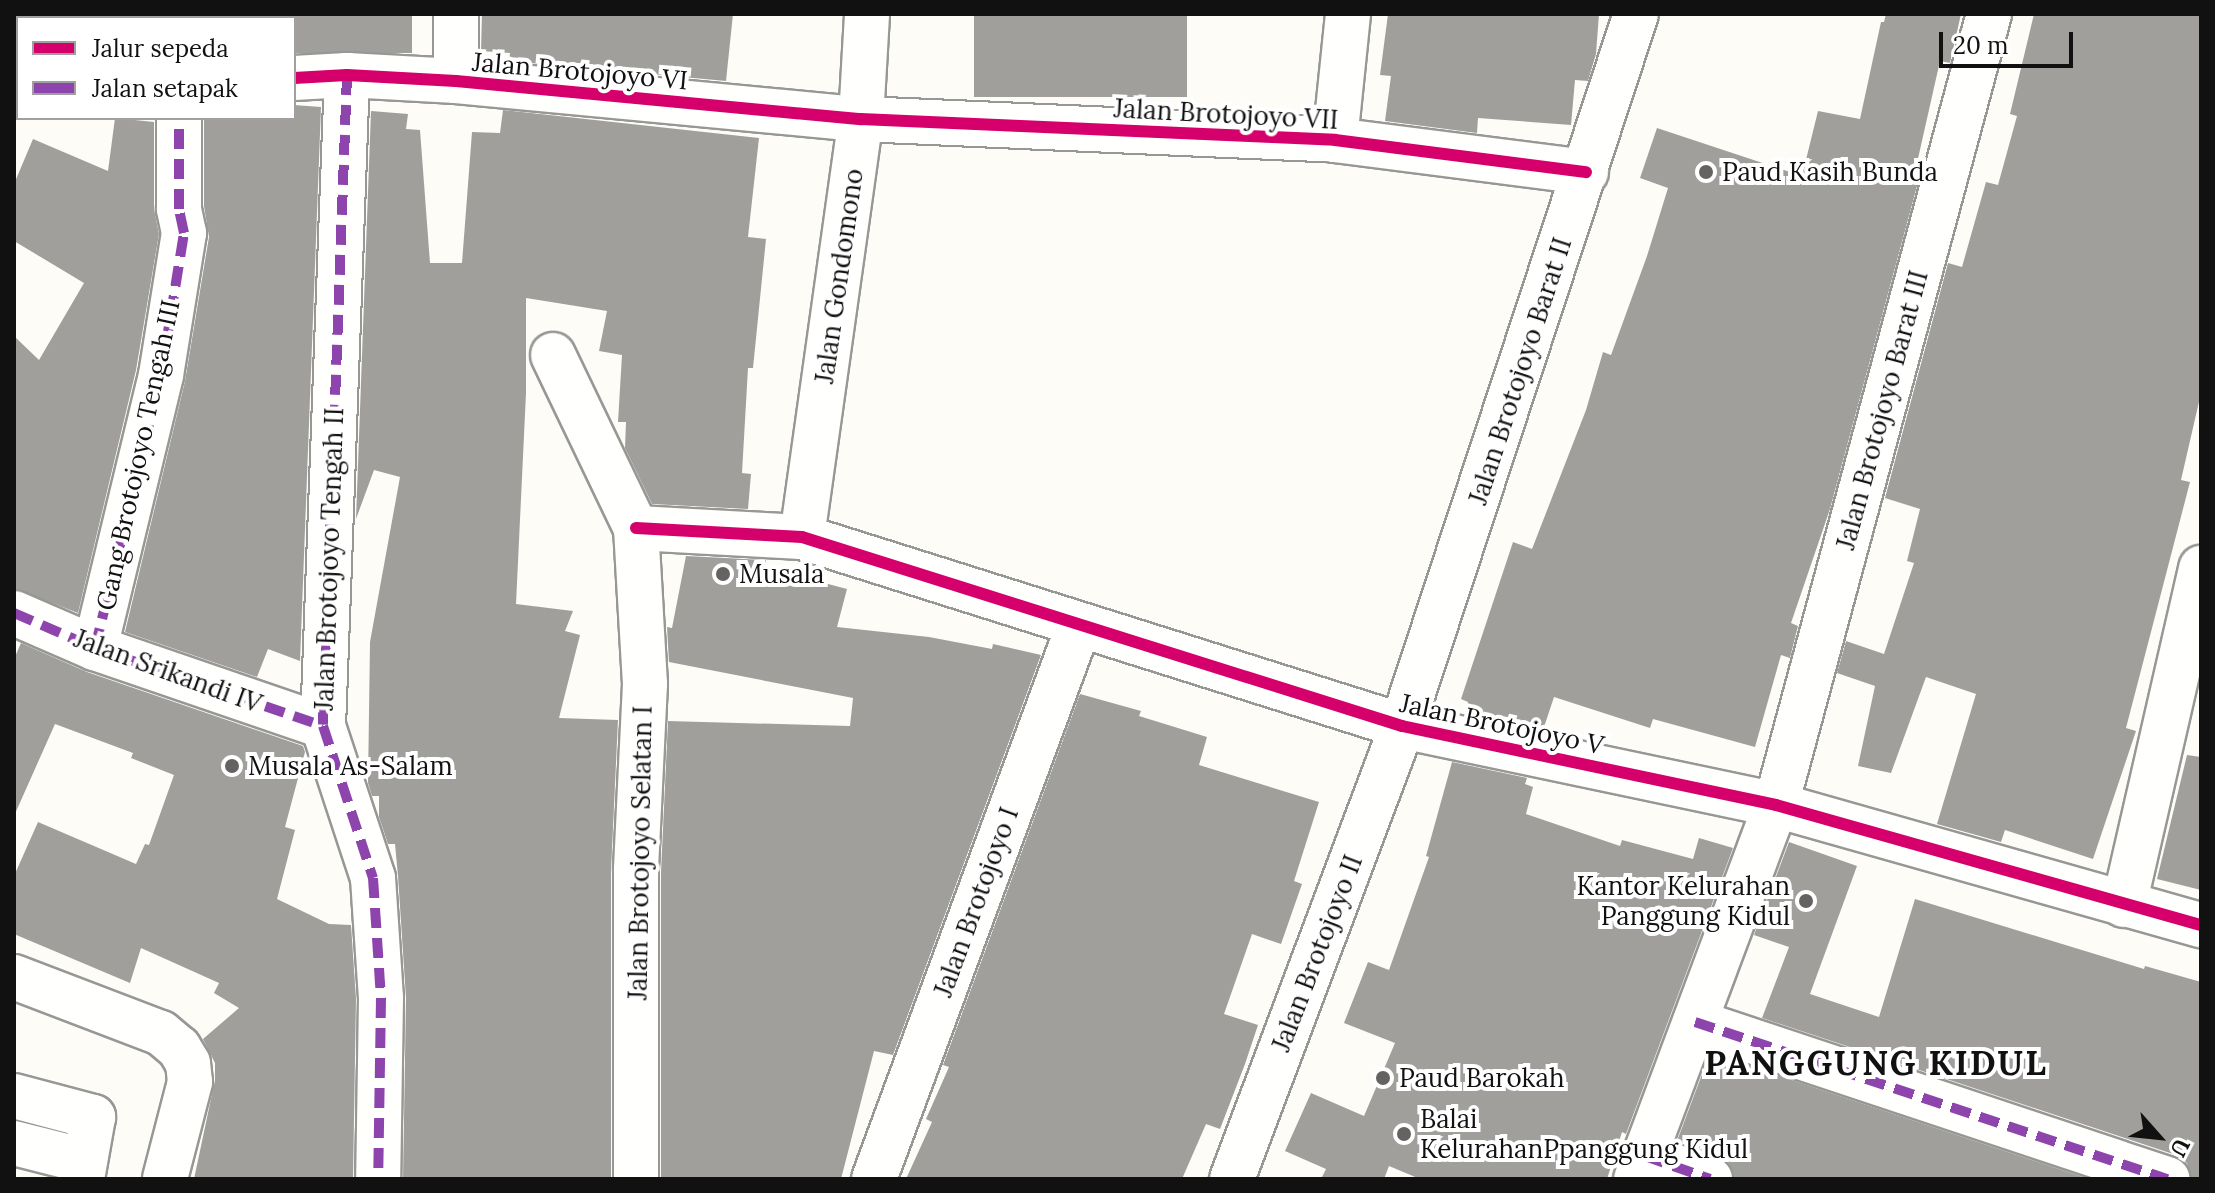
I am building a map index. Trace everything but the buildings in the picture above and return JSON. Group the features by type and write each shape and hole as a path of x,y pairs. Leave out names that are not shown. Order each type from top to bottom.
{"street":[{"path":"456,14 456,81"},
{"name":"Jalan Gondomono","path":"802,537 861,119 867,14"},
{"name":"Jalan Brotojoyo VII","path":"1335,140 1348,14"},
{"name":"Jalan Brotojoyo Barat II","path":"1402,726 1636,14"},
{"name":"Jalan Brotojoyo Barat III","path":"1641,1168 1776,805 1989,14"},
{"name":"Jalan Brotojoyo VI","path":"296,78 347,75 456,81 861,119"},
{"name":"Jalan Brotojoyo Tengah II","path":"347,75 323,726 373,878 381,998 378,1179"},
{"name":"Jalan Brotojoyo VII","path":"861,119 1335,140 1586,172"},
{"name":"Gang Brotojoyo Tengah III","path":"95,648 161,375 184,233 179,209 176,140 179,120"},
{"path":"553,355 636,528"},
{"name":"Jalan Brotojoyo V","path":"636,528 802,537 1402,726 1776,805 2201,925"},
{"name":"Jalan Brotojoyo Selatan I","path":"636,528 645,684 636,871 636,1179"},
{"path":"2124,905 2201,568"},
{"name":"Jalan Srikandi IV","path":"14,613 95,648 323,726"},
{"name":"Jalan Brotojoyo I","path":"874,1179 1079,625"},
{"name":"Jalan Brotojoyo II","path":"1232,1179 1402,726"},
{"path":"14,977 161,1033 179,1048 188,1063 190,1082 165,1179"},
{"path":"1695,1022 2168,1179"},
{"path":"14,1096 93,1117 84,1170 14,1143"},
{"path":"1641,1168 1710,1179"}],"marked path":[{"path":"14,62 16,57"},
{"path":"347,75 323,726 373,878 381,998 378,1179"},
{"path":"95,648 161,375 184,233 179,209 179,120"},
{"path":"14,613 95,648 323,726"},
{"path":"1695,1022 2168,1179"},
{"path":"1645,1156 1710,1179"}],"cycle path":[{"path":"296,78 347,75 456,81 861,119 1335,140 1586,172"},
{"path":"636,528 802,537 1402,726 1776,805 2201,925"}],"place":[{"name":"Paud Kasih Bunda","path":"1706,172"},
{"name":"Musala","path":"723,574"},
{"name":"Musala As-Salam","path":"232,766"},
{"name":"Kantor Kelurahan Panggung Kidul","path":"1806,901"},
{"name":"Paud Barokah","path":"1383,1078"},
{"name":"Balai KelurahanPpanggung Kidul","path":"1404,1134"}],"district":[{"name":"PANGGUNG KIDUL","path":"1876,1063"}]}
